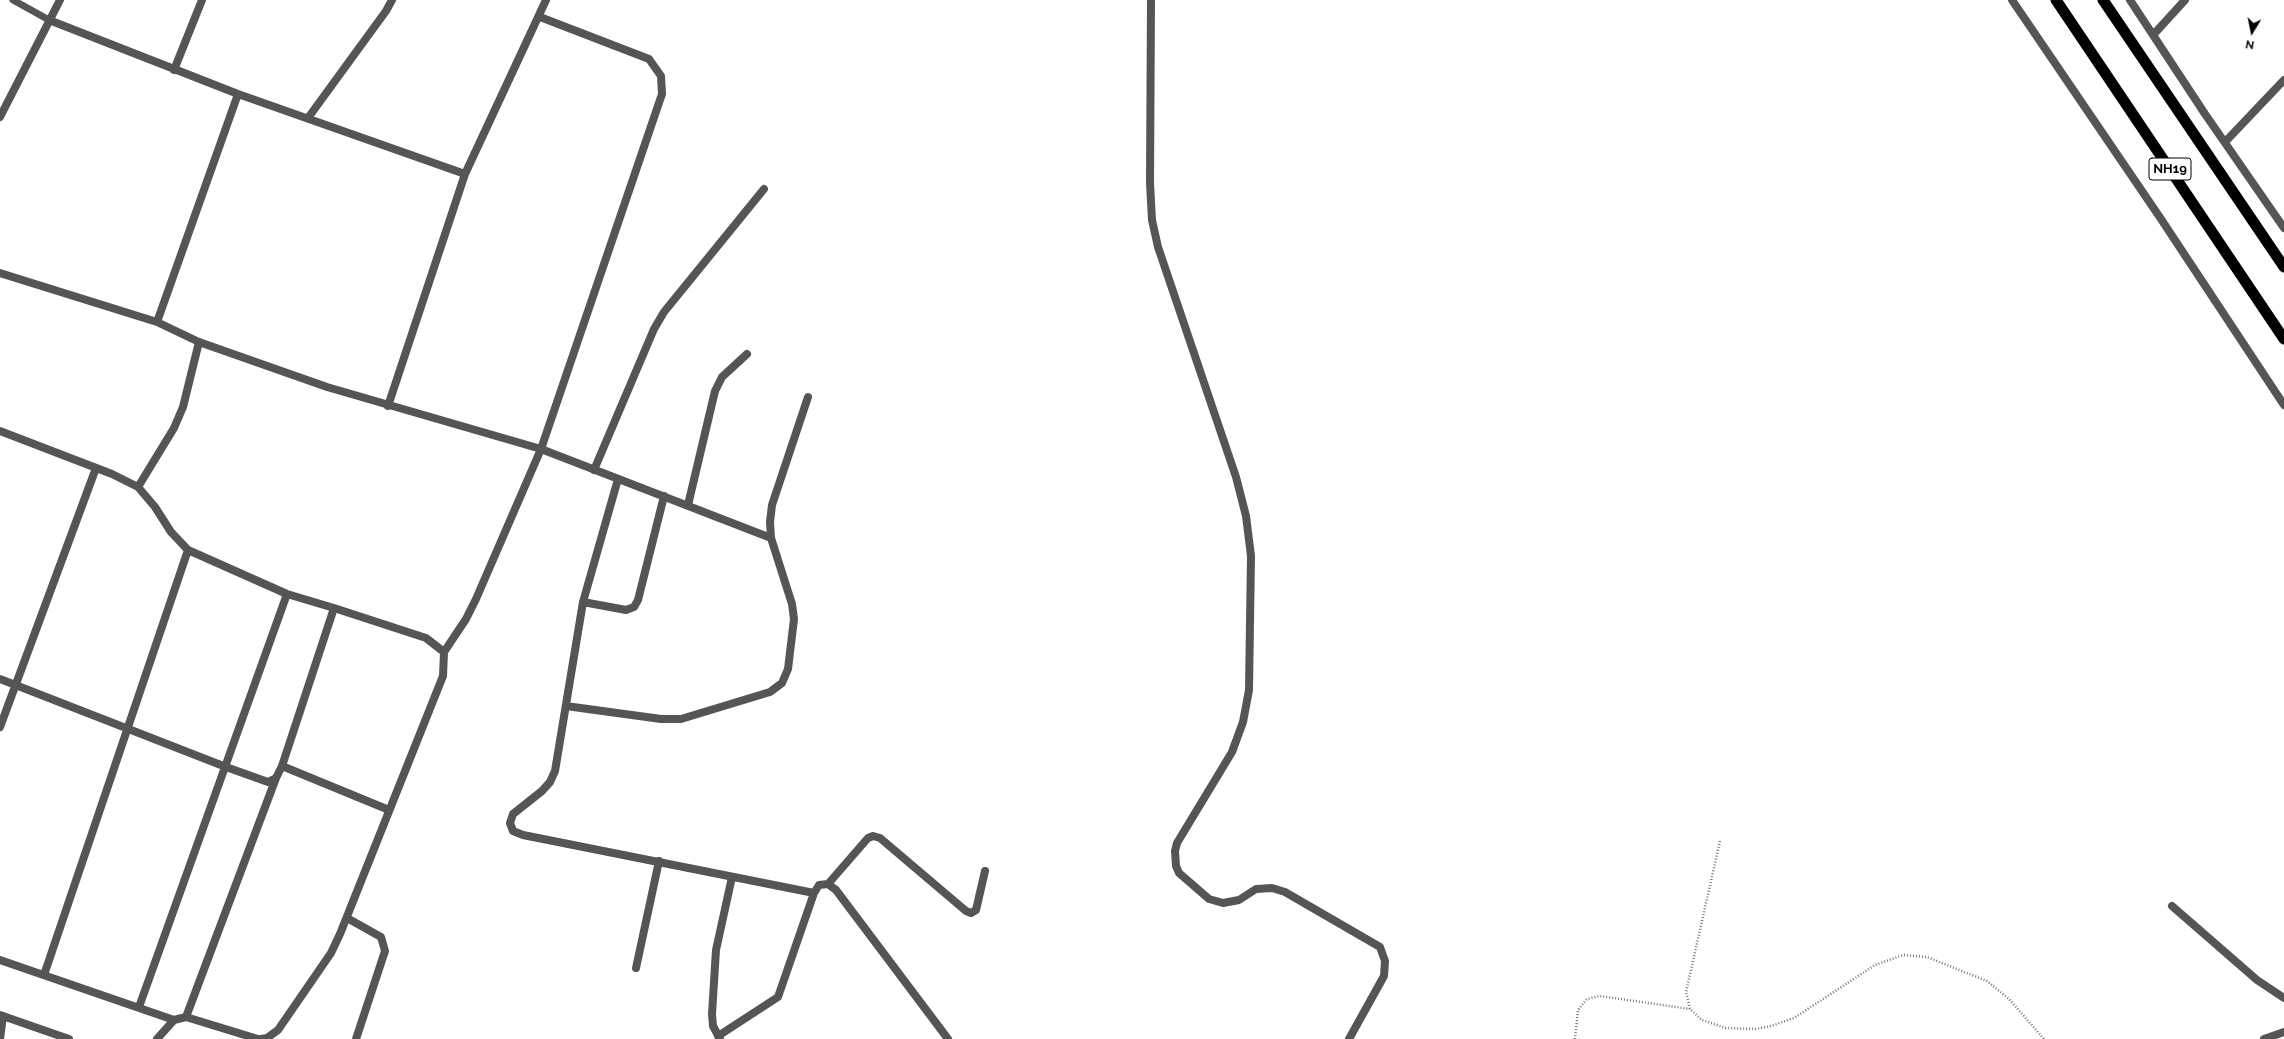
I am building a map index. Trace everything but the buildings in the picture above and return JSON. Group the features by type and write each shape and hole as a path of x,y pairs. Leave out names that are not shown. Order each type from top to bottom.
{"highway":[{"name":"NH19","path":"2056,0 2284,339"},
{"name":"NH19","path":"2103,0 2284,267"}],"street":[{"path":"0,118 60,0"},
{"path":"174,70 202,0"},
{"path":"308,118 386,11 392,0"},
{"path":"388,406 465,174 540,17 546,0"},
{"path":"1151,0 1150,183 1152,220 1158,248 1236,476 1246,516 1251,556 1249,690 1243,722 1232,752 1177,843 1175,851 1176,866 1179,873 1209,899 1223,903 1239,900 1256,889 1272,888 1285,892 1380,947 1385,961 1384,976 1349,1039"},
{"path":"2012,0 2161,219 2284,405"},
{"path":"2130,0 2154,34 2205,114 2226,141 2284,228"},
{"path":"2154,34 2186,0"},
{"path":"157,1039 174,1020 186,1017 259,1039 267,1038 278,1030 331,953 443,676 444,652 466,619 476,599 541,449 662,94 661,76 650,59 540,17"},
{"path":"49,20 238,94 465,174"},
{"path":"2226,141 2284,80"},
{"path":"157,322 238,94"},
{"path":"594,470 643,351 661,318 764,189"},
{"path":"0,273 157,322 199,342 327,387 388,406 541,449 771,538"},
{"path":"138,488 174,428 183,407 199,342"},
{"path":"688,505 715,391 722,377 747,354"},
{"path":"566,706 661,719 681,719 770,692 782,683 788,669 794,620 792,604 771,538 772,505 808,397"},
{"path":"0,431 96,468 138,488 155,507 171,532 188,550 287,594 426,638 444,652"},
{"path":"0,727 96,468"},
{"path":"618,479 583,602 555,771 550,782 513,814 510,823 513,831 523,835 814,893"},
{"path":"583,602 626,610 634,607 638,600 664,496"},
{"path":"44,975 188,550"},
{"path":"139,1007 287,594"},
{"path":"186,1017 276,778 282,766 334,608"},
{"path":"0,679 226,767 268,782 276,778"},
{"path":"282,766 389,810"},
{"path":"732,877 716,950 712,1014 713,1026 719,1038 778,997 814,893 819,885 828,884 868,838 873,836 880,838 966,912 971,913 976,910 985,871"},
{"path":"636,968 659,861"},
{"path":"828,884 836,890 948,1039"},
{"path":"2172,906 2257,980 2284,998"},
{"path":"346,918 381,937 385,952 356,1039"},
{"path":"0,960 174,1020"},
{"path":"0,1039 1,1015 69,1039"},
{"path":"2264,1039 2284,1032"}],"lane":[{"path":"13,0 49,20"}],"path":[{"path":"1720,841 1686,992 1690,1009 1702,1020 1726,1028 1756,1029 1794,1018 1874,965 1903,955 1927,957 1986,981 2009,999 2044,1039"},
{"path":"1575,1039 1578,1010 1587,999 1600,996 1690,1009"}]}
